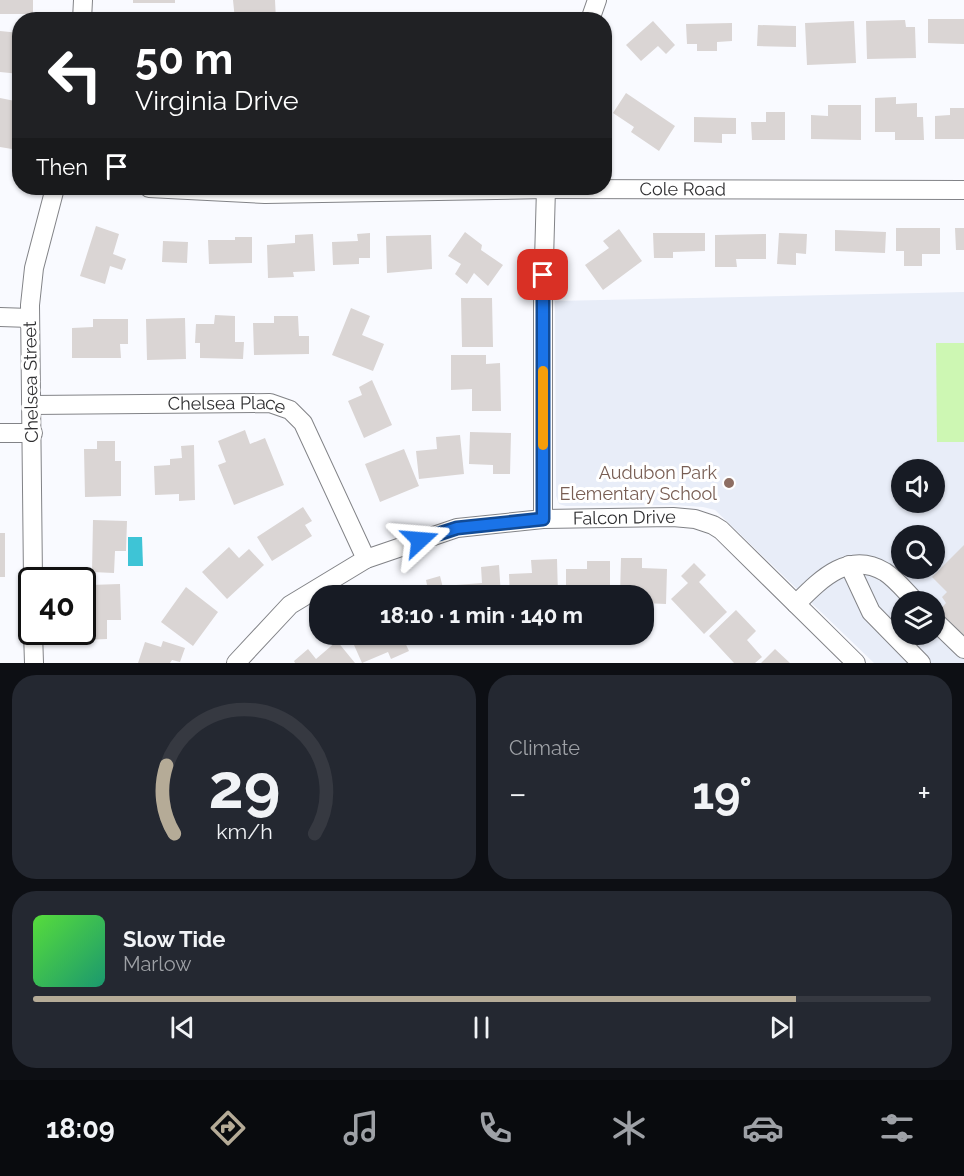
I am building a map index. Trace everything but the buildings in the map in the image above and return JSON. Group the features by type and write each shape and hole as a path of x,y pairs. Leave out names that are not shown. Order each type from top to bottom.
{"street":[{"name":"Cole Road","path":"612,188 964,190"},
{"name":"Chelsea Street","path":"33,567 30,318 34,268 53,195"},
{"path":"543,519 543,297 546,195"},
{"path":"0,317 30,318"},
{"name":"Chelsea Place","path":"32,405 270,403 290,410 303,423 366,559"},
{"path":"0,433 33,433"},
{"name":"Falcon Drive","path":"236,663 290,605 366,559 457,528 543,519 673,517 713,525 732,539 856,663"},
{"path":"849,566 871,612 921,663"},
{"path":"796,604 823,578 835,570 849,566 870,566 886,572 905,591"},
{"path":"945,631 964,649"},
{"path":"33,645 34,663"}],"shaded area":[{"name":"Audubon Park Elementary School","path":"964,292 964,663 874,663 715,510 674,505 566,506 559,504 556,496 555,301"}],"green space":[{"path":"936,343 964,343 964,442 937,442"}],"water":[{"path":"128,537 142,537 143,566 128,566"}],"slow traffic":[{"path":"543,371 543,445"}],"place":[{"name":"Audubon Park Elementary School","path":"729,483"}],"route":[{"path":"420,540 457,528 543,519 543,275"}]}
